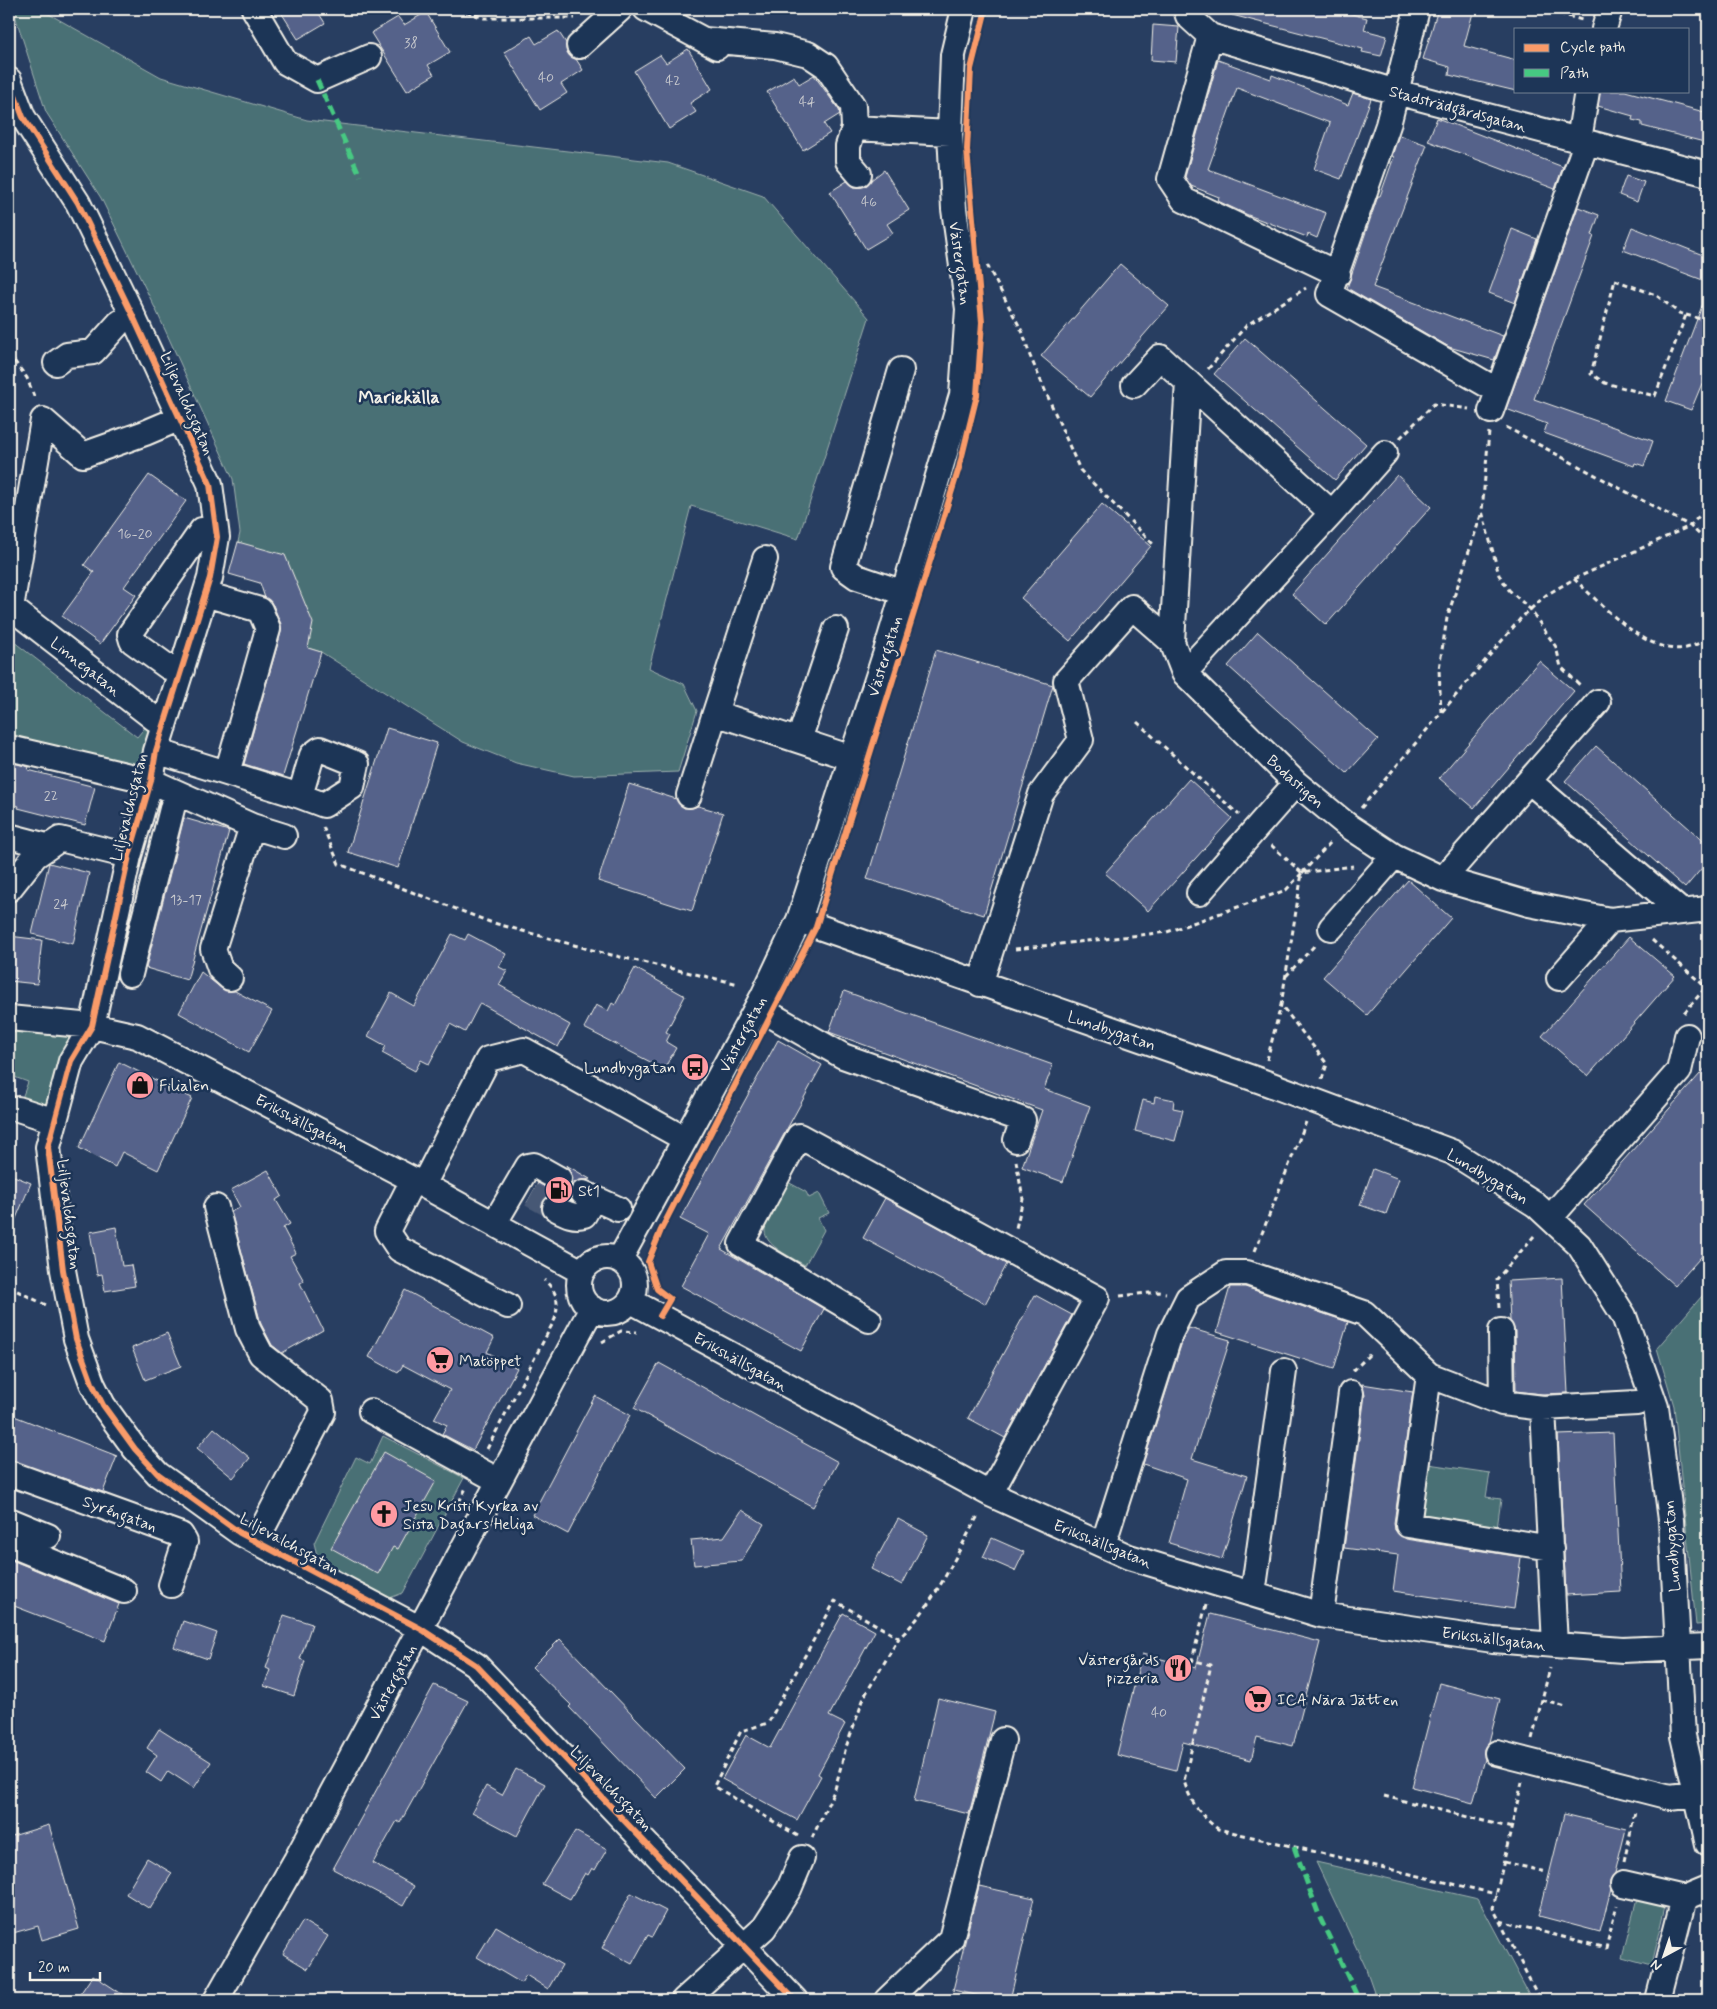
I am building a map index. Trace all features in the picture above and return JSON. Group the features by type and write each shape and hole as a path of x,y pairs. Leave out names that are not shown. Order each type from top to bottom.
{"street":[{"path":"254,9 285,62 317,80 369,57"},
{"path":"646,9 725,52"},
{"name":"Västergatan","path":"620,1259 757,1007 799,920 904,593 962,395 968,308 954,209 950,134 953,55 964,9"},
{"path":"1186,9 1188,16 1210,36 1170,179 1184,200 1333,284 1490,412 1582,141 1587,92"},
{"path":"1333,284 1388,125 1418,9"},
{"path":"579,46 614,13"},
{"name":"Stadsträdgårdsgatan","path":"1210,36 1396,92 1708,174"},
{"path":"704,40 775,46 808,54 826,66 853,106 854,128 848,146 848,162 859,174"},
{"name":"Liljevalchsgatan","path":"9,80 16,119 78,203 132,314 178,419 210,484 216,531 210,578 156,751 150,782 129,856 92,1026 71,1061 48,1147 63,1270 74,1318 76,1339 92,1383 103,1405 135,1449 154,1471 176,1489 256,1541 421,1629 476,1666 795,2000"},
{"path":"854,128 950,134"},
{"path":"56,363 67,355 93,352 119,323 132,314"},
{"path":"1134,385 1160,357 1332,513"},
{"path":"901,370 843,567 857,577 904,593"},
{"name":"Bodastigen","path":"1188,382 1172,642 1184,672 1296,783 1346,825 1394,856 1443,879 1529,904 1618,919 1708,909"},
{"path":"43,420 83,455 178,419"},
{"path":"10,607 43,420"},
{"path":"1184,672 1332,513 1385,453"},
{"path":"182,670 168,667 132,642 130,634 202,530 216,531"},
{"path":"690,795 765,559"},
{"path":"205,594 260,610 268,629 227,774"},
{"name":"Linnegatan","path":"10,607 164,726"},
{"path":"980,984 1041,794 1081,740 1066,681 1132,607 1172,642"},
{"path":"799,740 836,630"},
{"path":"1443,879 1598,702"},
{"path":"715,713 852,758"},
{"path":"9,748 150,782 252,826 284,836"},
{"path":"156,751 307,798"},
{"path":"1529,781 1682,912"},
{"path":"1199,893 1296,783"},
{"path":"130,974 176,793"},
{"path":"230,978 220,969 213,949 252,826"},
{"path":"9,836 48,846"},
{"path":"9,889 35,856 60,839 129,856"},
{"path":"1331,928 1394,856"},
{"path":"1559,978 1618,919"},
{"name":"Lundbygatan","path":"799,920 1261,1081 1452,1152 1536,1205 1579,1245 1624,1316 1656,1407 1671,1520 1682,1736 1708,1844"},
{"path":"757,1007 843,1056 1023,1120 1016,1140"},
{"name":"Erikshällsgatan","path":"9,1018 92,1026 137,1036 418,1183 582,1272"},
{"path":"1550,1218 1679,1071 1687,1036"},
{"path":"508,1306 399,1249 387,1231 418,1183 488,1059 524,1050 686,1138"},
{"path":"18,1109 55,1121"},
{"path":"869,1320 741,1244 799,1136 1098,1298 985,1504"},
{"path":"494,1224 524,1190 528,1166 534,1165 558,1179"},
{"path":"555,1208 567,1215 578,1217 584,1215 588,1196 618,1209"},
{"path":"216,1207 248,1329 261,1354 321,1401 323,1412 256,1541"},
{"path":"611,1256 620,1259 633,1273 636,1288 631,1300 620,1310 606,1313 592,1308 582,1297 579,1282 582,1272 596,1259 611,1256"},
{"path":"1103,1545 1170,1334 1188,1298 1226,1273 1247,1273 1364,1313 1429,1375 1502,1403 1543,1408 1637,1402"},
{"name":"Erikshällsgatan","path":"631,1300 985,1504 1103,1545 1129,1557 1321,1615 1493,1640 1555,1645 1623,1650 1708,1646"},
{"name":"Västergatan","path":"216,2000 296,1860 592,1308"},
{"path":"1501,1331 1502,1403"},
{"path":"1253,1594 1284,1371"},
{"path":"1429,1375 1408,1526 1551,1548"},
{"path":"1321,1615 1351,1393"},
{"path":"1543,1408 1555,1645"},
{"path":"371,1411 499,1481"},
{"name":"Syréngatan","path":"9,1473 180,1535 185,1542 171,1585"},
{"path":"9,1520 48,1536"},
{"path":"9,1544 124,1591"},
{"path":"887,2000 951,1939 1003,1740"},
{"path":"1497,1753 1670,1797 1695,1794"},
{"path":"684,2000 764,1928 789,1888 806,1850"},
{"path":"1623,1884 1684,1898 1708,1888"},
{"path":"1658,2000 1684,1898"}],"path":[{"path":"458,9 484,18 614,13"},
{"path":"1542,9 1606,21"},
{"path":"984,259 1023,333 1030,356 1080,470 1159,550 1176,573"},
{"path":"1686,314 1655,396 1605,383 1591,374 1615,280 1656,294 1680,312 1708,321"},
{"path":"1188,382 1206,371 1247,325 1309,286 1333,284"},
{"path":"9,354 27,378 43,420"},
{"path":"1385,453 1434,404 1490,412 1690,526 1708,542"},
{"path":"1441,713 1439,669 1447,618 1482,511 1490,412"},
{"path":"1261,1081 1281,1005 1302,873 1346,825 1530,609 1546,595 1574,579 1690,526 1708,506"},
{"path":"1482,511 1499,575 1509,590 1530,609 1556,647 1561,667 1598,702"},
{"path":"1574,579 1635,634 1658,645 1685,648 1708,640"},
{"path":"1137,722 1302,873"},
{"path":"307,798 340,864 490,922 612,956 739,984"},
{"path":"1618,919 1707,988 1681,1016 1687,1036"},
{"path":"1285,977 1331,928"},
{"path":"1247,1273 1327,1064 1281,1005"},
{"path":"1011,1251 1023,1200 1015,1168 1016,1140"},
{"path":"1501,1331 1497,1279 1550,1218"},
{"path":"454,1510 555,1319 558,1302 549,1285 539,1275 550,1255"},
{"path":"9,1287 74,1318"},
{"path":"1098,1298 1158,1292 1188,1298"},
{"path":"597,1350 602,1341 621,1331 650,1333 660,1316"},
{"path":"1351,1393 1351,1373 1388,1336"},
{"path":"899,1638 835,1601 768,1723 742,1731 714,1786 806,1850 835,1789 846,1747 865,1695 899,1638 915,1623 927,1607 985,1504"},
{"path":"1206,1605 1192,1660 1211,1666 1184,1781 1190,1799 1200,1815 1218,1829 1496,1894"},
{"path":"1540,2000 1493,1908 1555,1645"},
{"path":"1542,1700 1566,1707"},
{"path":"1500,1921 1606,1948 1623,1884 1622,1871 1640,1790"},
{"path":"1384,1796 1512,1828"},
{"path":"1504,1862 1546,1872"}],"green space":[{"path":"13,9 40,9 161,77 307,120 668,163 763,196 869,318 798,539 691,506 649,668 684,684 697,711 678,772 574,776 516,763 463,742 321,652 308,648 238,542 240,533 233,479 156,310 101,198 46,112"},
{"path":"9,638 137,737 153,718 151,781 9,748"},
{"path":"9,1018 92,1026 55,1121 18,1109 28,1082 9,1075"},
{"path":"788,1182 806,1192 809,1198 819,1193 829,1213 818,1218 824,1230 805,1265 775,1247 768,1239 765,1231 771,1212"},
{"path":"1708,1289 1708,1624 1696,1625 1674,1406 1657,1348"},
{"path":"383,1436 464,1478 403,1593 379,1602 321,1571 314,1543 356,1457 370,1464"},
{"path":"1428,1464 1490,1473 1486,1497 1501,1499 1496,1536 1420,1519"},
{"path":"1316,1862 1478,1899 1532,2000 1377,2000 1365,1966"},
{"path":"1637,1899 1665,1906 1651,1965 1622,1957"}],"building":[{"path":"279,9 316,9 325,23 298,39"},
{"path":"1233,9 1332,9 1367,18 1364,30 1387,36 1381,56 1362,52 1363,49 1232,15"},
{"path":"1438,9 1474,9 1464,46 1514,59 1514,91 1449,75 1450,67 1423,59"},
{"path":"426,12 450,52 428,65 434,75 407,91 371,33 398,17 404,25"},
{"path":"1153,25 1179,27 1176,62 1151,60"},
{"path":"558,31 566,43 569,55 576,59 583,70 561,84 567,93 540,110 504,52 531,36 536,44"},
{"path":"688,49 712,89 690,103 696,112 669,129 634,71 660,55 666,63"},
{"path":"1218,60 1271,79 1272,75 1348,105 1353,93 1371,99 1341,179 1314,169 1330,123 1237,88 1208,169 1326,213 1317,238 1308,234 1307,237 1248,215 1218,201 1219,197 1191,186 1185,177"},
{"path":"814,75 840,114 824,124 830,133 803,150 767,92 794,76 799,84"},
{"path":"1600,92 1629,92 1708,113 1708,143 1642,126 1642,122 1632,120 1633,116 1598,106"},
{"path":"1437,118 1563,167 1555,189 1428,141"},
{"path":"1399,135 1427,145 1373,287 1503,336 1494,360 1449,347 1347,288 1378,196 1380,196 1394,157 1392,156"},
{"path":"884,170 909,210 887,224 893,233 866,249 830,192 847,181 854,187 862,187"},
{"path":"1626,176 1644,182 1637,202 1619,195"},
{"path":"1578,207 1599,215 1592,235 1594,236 1534,399 1653,441 1644,466 1635,463 1634,466 1544,433 1547,424 1506,409"},
{"path":"1632,227 1708,257 1708,282 1623,250"},
{"path":"1512,229 1537,239 1515,303 1489,293"},
{"path":"1120,264 1169,306 1090,397 1041,356"},
{"path":"1705,298 1708,298 1708,369 1691,410 1666,401"},
{"path":"1245,338 1366,444 1335,480 1214,374"},
{"path":"149,475 186,501 124,587 136,595 100,644 62,616 94,572 84,565"},
{"path":"1397,475 1431,507 1326,625 1292,594"},
{"path":"1102,504 1151,546 1070,641 1021,598"},
{"path":"238,542 285,555 313,623 308,648 321,652 283,776 244,764 281,632 281,624 273,605 265,598 260,583 229,574"},
{"path":"1258,632 1378,739 1347,773 1228,666"},
{"path":"936,650 1053,685 984,915 867,879"},
{"path":"1539,661 1574,691 1474,808 1439,778"},
{"path":"387,728 437,743 398,868 348,852"},
{"path":"1596,746 1708,845 1708,861 1685,888 1565,781"},
{"path":"9,762 29,767 28,770 95,787 85,825 9,804"},
{"path":"1189,779 1232,818 1148,911 1105,873"},
{"path":"629,784 676,799 684,808 698,806 723,813 692,911 598,881"},
{"path":"184,818 229,831 187,980 146,968"},
{"path":"49,863 89,873 73,944 32,934"},
{"path":"1408,880 1451,918 1367,1015 1323,977"},
{"path":"452,934 465,940 468,934 506,954 499,967 507,971 499,985 570,1025 558,1047 480,1003 465,1032 450,1024 429,1064 421,1060 415,1071 382,1053 386,1046 368,1036 391,993 414,1006"},
{"path":"9,936 42,940 37,984 9,981"},
{"path":"1629,937 1675,976 1588,1076 1542,1036"},
{"path":"635,968 685,996 666,1032 670,1034 666,1042 676,1048 664,1069 584,1028 596,1005 608,1011 612,1003 615,1005"},
{"path":"201,972 221,988 235,991 272,1011 249,1052 179,1013"},
{"path":"844,991 1053,1065 1044,1089 1090,1106 1063,1182 1022,1167 1042,1110 829,1032"},
{"path":"778,1040 822,1065 721,1249 824,1309 801,1351 681,1286 709,1234 680,1219"},
{"path":"119,1062 192,1098 158,1170 122,1152 115,1167 79,1148"},
{"path":"1708,1065 1708,1249 1675,1286 1584,1205"},
{"path":"1155,1096 1174,1100 1173,1108 1183,1110 1175,1141 1135,1131 1143,1100 1154,1103"},
{"path":"566,1165 590,1179 575,1182 570,1188 571,1200 562,1194 548,1196 543,1202 542,1212 527,1203 538,1183 560,1193 566,1191 573,1179"},
{"path":"1373,1169 1399,1179 1386,1214 1360,1205"},
{"path":"268,1170 282,1196 276,1200 290,1224 283,1228 296,1253 290,1256 304,1281 300,1283 323,1330 282,1353 272,1345 261,1324 231,1212 240,1207 231,1190"},
{"path":"9,1174 31,1183 9,1235"},
{"path":"885,1198 1006,1264 985,1304 863,1238"},
{"path":"116,1227 122,1266 131,1265 135,1286 105,1291 102,1274 97,1275 90,1232"},
{"path":"1562,1278 1568,1393 1542,1394 1516,1391 1515,1331 1510,1321 1508,1281"},
{"path":"1230,1287 1245,1287 1348,1322 1334,1369 1217,1332"},
{"path":"405,1290 494,1338 487,1352 517,1368 473,1450 442,1434 447,1425 434,1419 450,1390 403,1365 398,1373 369,1357"},
{"path":"1035,1295 1072,1315 1005,1438 968,1418"},
{"path":"1189,1328 1230,1340 1192,1459 1247,1476 1222,1559 1169,1543 1187,1479 1143,1464 1183,1339"},
{"path":"167,1333 181,1366 145,1380 132,1348"},
{"path":"659,1363 838,1462 813,1507 634,1408"},
{"path":"1362,1384 1413,1392 1394,1523 1395,1530 1406,1539 1521,1557 1514,1609 1393,1591 1398,1555 1344,1548 1365,1395"},
{"path":"595,1396 630,1415 568,1534 532,1515"},
{"path":"9,1414 117,1456 103,1492 9,1460"},
{"path":"214,1428 250,1458 233,1478 197,1448"},
{"path":"1613,1433 1621,1592 1566,1595 1558,1435"},
{"name":"Jesu Kristi Kyrka av Sista Dagars Heliga","path":"384,1452 436,1481 398,1549 393,1547 378,1574 331,1548"},
{"path":"742,1510 764,1524 741,1561 694,1565 691,1540 724,1537"},
{"path":"898,1519 928,1535 902,1585 871,1569"},
{"path":"992,1538 1024,1552 1015,1571 983,1557"},
{"path":"9,1559 119,1604 105,1641 9,1604"},
{"path":"843,1613 875,1631 829,1716 845,1724 818,1774 821,1776 797,1820 722,1779 746,1735 770,1748"},
{"name":"ICA Nära Jätten","path":"1210,1614 1320,1642 1293,1746 1257,1737 1251,1760 1183,1742 1176,1770 1117,1755 1142,1654 1196,1668"},
{"path":"284,1615 312,1624 300,1659 305,1661 294,1696 264,1686 270,1670 266,1668"},
{"path":"183,1621 217,1633 208,1659 174,1647"},
{"path":"560,1639 685,1769 656,1798 569,1707 571,1705 532,1667"},
{"path":"1439,1683 1500,1699 1489,1742 1484,1749 1485,1759 1473,1803 1412,1787"},
{"path":"434,1685 468,1701 400,1823 397,1821 373,1863 414,1886 403,1906 333,1869"},
{"path":"938,1698 995,1712 969,1814 914,1801"},
{"path":"159,1729 211,1762 194,1788 168,1771 161,1782 146,1772 157,1755 147,1748"},
{"path":"516,1769 545,1784 517,1836 472,1812 486,1786 502,1795"},
{"path":"1564,1814 1626,1829 1615,1873 1610,1880 1611,1889 1600,1932 1539,1916"},
{"path":"49,1825 79,1929 42,1940 38,1926 13,1933 9,1917 9,1837"},
{"path":"575,1831 607,1849 595,1870 592,1868 588,1875 585,1873 570,1899 542,1884"},
{"path":"147,1858 172,1873 150,1909 126,1894"},
{"path":"979,1886 1034,1898 1010,2000 998,2000 953,1990"},
{"path":"631,1893 666,1911 652,1937 648,1935 632,1964 602,1948"},
{"path":"303,1921 328,1936 308,1969 283,1954"},
{"path":"496,1926 562,1965 548,1989 526,1975 521,1983 477,1957"},
{"path":"93,1975 131,2000 76,2000"}],"tunnel":[{"path":"531,1195 555,1208"}],"marked path":[{"path":"317,80 360,176"},
{"path":"1294,1847 1320,1918 1359,2000"}],"cycle path":[{"path":"660,1316 670,1299 657,1289 648,1262 661,1230 816,927 959,468 977,395 982,322 967,150 971,69 986,9"},
{"path":"9,80 23,117 78,203 132,314 210,484 217,537 210,578 156,751 151,781 129,856 92,1026 71,1061 48,1147 63,1270 76,1339 92,1383 103,1405 135,1449 158,1474 240,1533 421,1629 476,1665 795,2000"}],"place":[{"name":"Lundbygatan","path":"695,1067"},
{"name":"Filialen","path":"140,1085"},
{"name":"St1","path":"559,1190"},
{"name":"Matöppet","path":"440,1360"},
{"name":"Jesu Kristi Kyrka av Sista Dagars Heliga","path":"384,1514"},
{"name":"Västergårds pizzeria","path":"1178,1668"},
{"name":"ICA Nära Jätten","path":"1258,1699"}],"district":[{"name":"Mariekälla","path":"399,397"}]}
